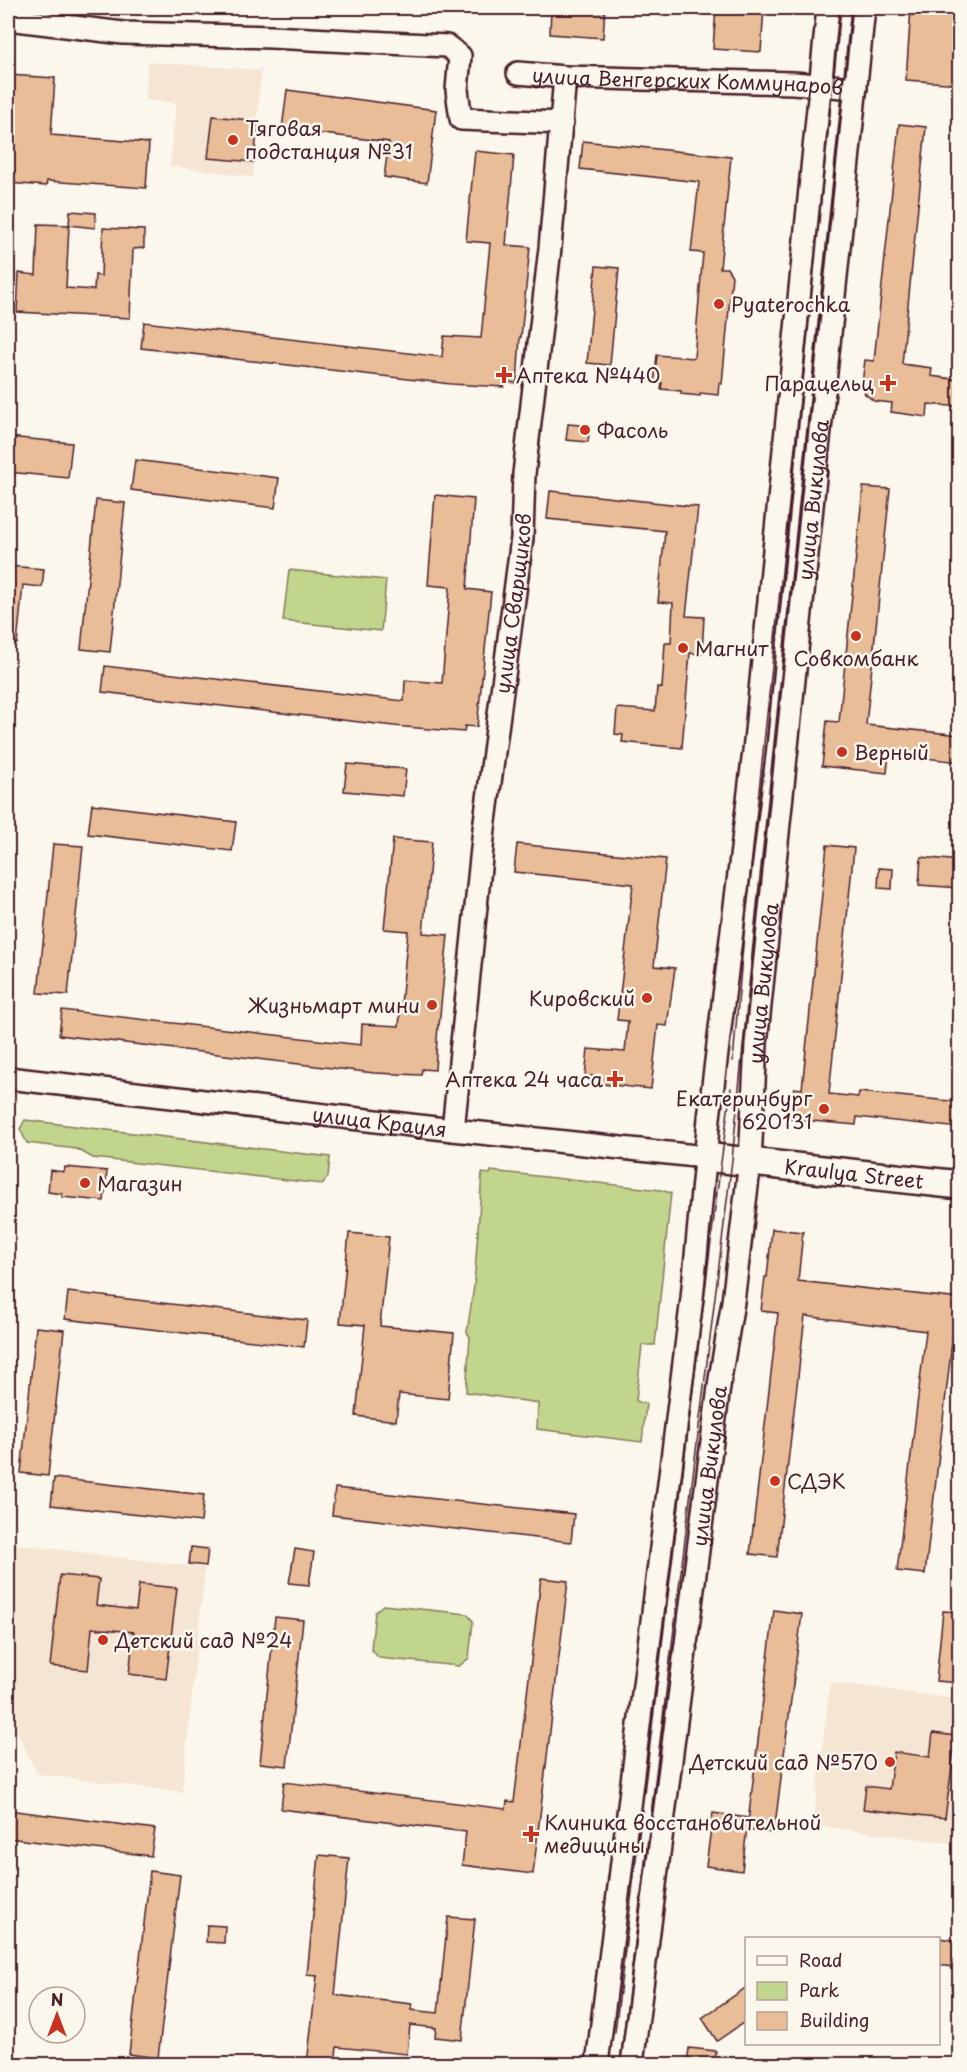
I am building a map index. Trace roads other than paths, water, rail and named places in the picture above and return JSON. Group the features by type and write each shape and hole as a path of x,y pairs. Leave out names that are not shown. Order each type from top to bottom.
{"main road":[{"name":"улица Крауля","path":"705,1157 750,1161"},
{"name":"Kraulya Street","path":"750,1161 960,1185"}],"street":[{"name":"улица Викулова","path":"597,2064 691,1309 705,1157 754,750 828,8"},
{"name":"улица Викулова","path":"632,2064 750,1161 756,1044 864,8"},
{"path":"8,19 123,33 271,37 447,46 460,56 457,90 461,119 562,123"},
{"name":"улица Венгерских Коммунаров","path":"518,73 565,77 793,83 856,88"},
{"name":"улица Сварщиков","path":"453,1130 484,829 522,538 524,474 550,248 565,77"},
{"name":"улица Крауля","path":"8,1078 705,1157"}],"tram line":[{"path":"733,1061 744,934 841,8"},
{"path":"620,2064 732,1160 851,8"},
{"path":"615,2032 731,1088"}],"place":[{"name":"Тяговая подстанция №31","path":"233,140"},
{"name":"Pyaterochka","path":"719,304"},
{"name":"Аптека №440","path":"504,375"},
{"name":"Парацельц","path":"888,383"},
{"name":"Фасоль","path":"585,430"},
{"name":"Совкомбанк","path":"856,636"},
{"name":"Магнит","path":"683,648"},
{"name":"Верный","path":"842,752"},
{"name":"Кировский","path":"647,998"},
{"name":"Жизньмарт мини","path":"432,1005"},
{"name":"Аптека 24 часа","path":"615,1079"},
{"name":"Екатеринбург 620131","path":"824,1109"},
{"name":"Магазин","path":"85,1183"},
{"name":"СДЭК","path":"775,1481"},
{"name":"Детский сад №24","path":"103,1640"},
{"name":"Детский сад №570","path":"890,1762"},
{"name":"Клиника восстановительной медицины","path":"531,1834"}]}
